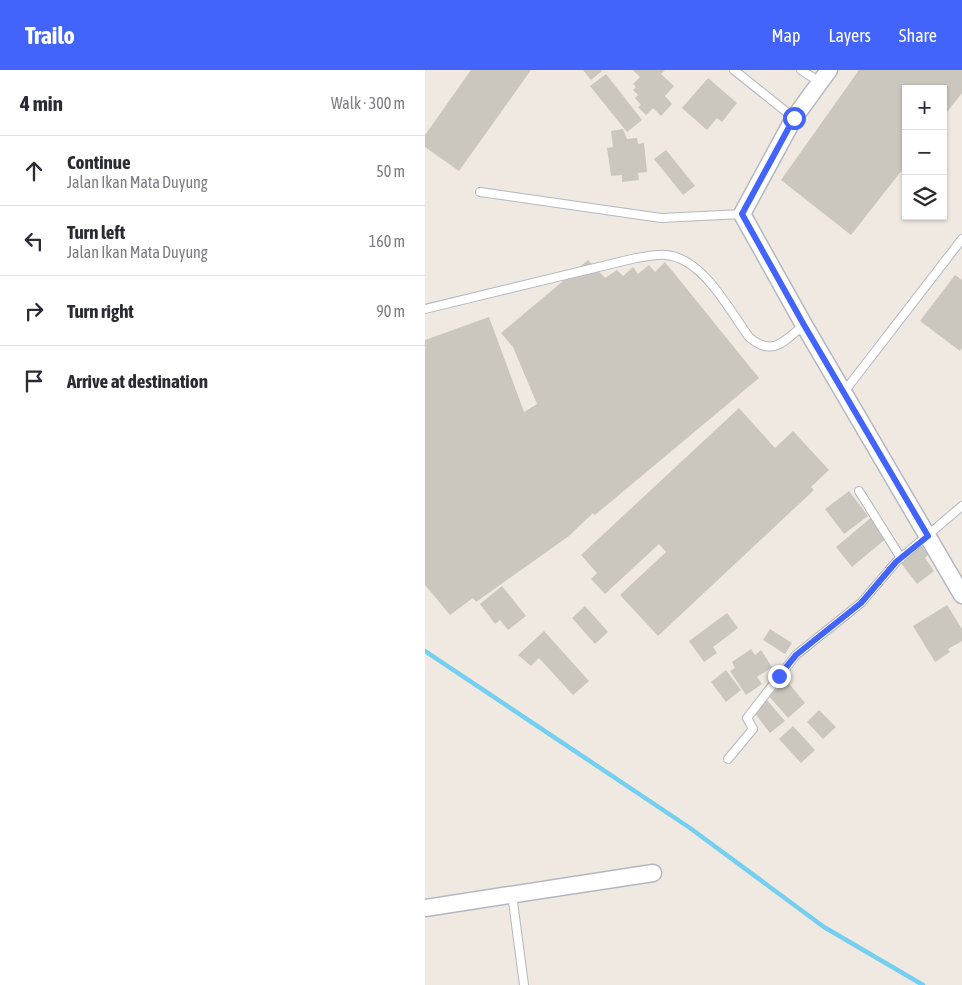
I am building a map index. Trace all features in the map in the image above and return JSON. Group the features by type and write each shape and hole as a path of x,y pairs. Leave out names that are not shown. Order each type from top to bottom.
{"street":[{"path":"825,76 794,118 742,214 804,325 962,595"},
{"path":"425,908 653,872"}],"lane":[{"path":"734,70 794,118"},
{"path":"801,70 825,76"},
{"path":"479,192 661,218 742,214"},
{"path":"844,392 962,239"},
{"path":"425,310 636,258 666,255 680,258 702,273 749,337 759,345 769,348 778,346 804,325"},
{"path":"859,491 901,558"},
{"path":"728,759 753,729 747,718 796,655 861,603 879,580 901,558 962,506"},
{"path":"513,894 524,985"}],"building":[{"path":"471,70 531,70 459,171 425,147 425,135"},
{"path":"583,70 601,70 602,71 591,80"},
{"path":"633,70 665,70 661,74 674,86 665,96 672,104 661,116 653,108 646,115 638,107 641,105 635,98 638,95 633,90 636,87 633,84 640,77"},
{"path":"859,70 962,70 962,93 947,112 947,85 902,85 902,170 851,235 781,180"},
{"path":"606,74 642,120 627,132 590,86"},
{"path":"708,78 737,103 722,122 717,118 707,130 682,108"},
{"path":"623,129 627,139 637,138 638,144 644,143 647,172 638,173 639,180 622,182 622,175 611,176 607,148 613,147 611,131"},
{"path":"666,150 695,186 683,195 654,159"},
{"path":"588,260 605,278 617,270 623,276 633,267 638,274 649,265 655,272 665,262 759,378 595,515 593,513 569,536 476,602 473,598 450,615 425,585 425,340 489,317 524,412 537,404 513,347 501,333"},
{"path":"955,275 962,280 962,348 960,351 920,321"},
{"path":"739,408 775,448 793,431 829,470 811,487 814,490 658,636 620,595 666,552 659,544 605,594 591,579 597,573 581,555"},
{"path":"849,491 868,516 844,534 825,509"},
{"path":"873,516 889,536 852,567 836,547"},
{"path":"922,546 928,555 925,558 934,571 917,584 901,563"},
{"path":"502,586 526,616 508,630 500,620 495,624 480,604"},
{"path":"947,605 962,629 962,641 948,649 950,652 935,662 913,626"},
{"path":"585,606 608,632 595,644 572,618"},
{"path":"727,613 738,628 713,647 717,653 704,662 689,641"},
{"path":"770,629 792,643 785,654 763,640"},
{"path":"544,631 589,681 573,695 539,658 531,666 518,655"},
{"path":"751,649 755,655 761,650 772,667 757,677 762,684 746,695 730,671 735,668 732,662"},
{"path":"726,670 741,690 726,702 711,682"},
{"path":"786,680 805,703 788,718 769,696"},
{"path":"767,700 785,721 770,733 753,711"},
{"path":"819,710 836,727 823,739 807,722"},
{"path":"793,726 815,750 801,763 779,739"}],"waterway":[{"path":"425,651 690,828 824,927 923,985"}],"route":[{"path":"779,676 796,655 861,603 896,562 928,536 804,325 742,214 794,118"}]}
